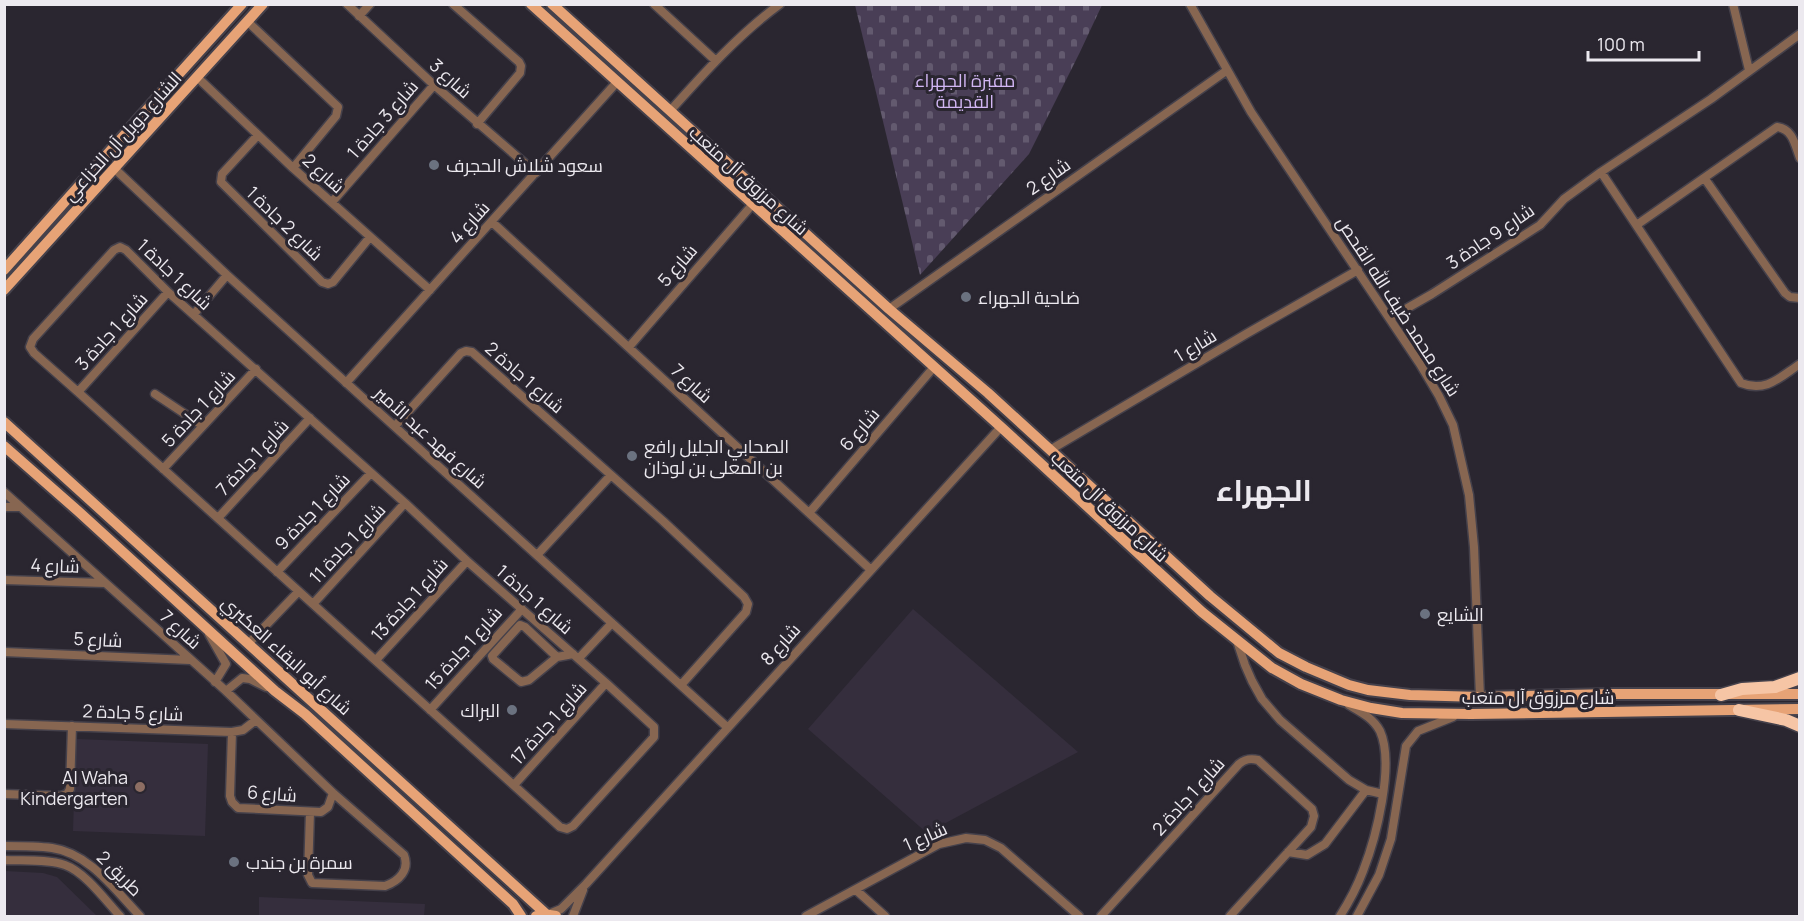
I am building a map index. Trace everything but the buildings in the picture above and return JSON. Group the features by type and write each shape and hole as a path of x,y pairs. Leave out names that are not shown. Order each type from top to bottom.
{"highway":[{"path":"1721,695 1742,689 1775,687 1800,678"},
{"path":"1739,710 1786,720 1800,726"}],"main road":[{"name":"الشارع دوبل آل الخزاعي","path":"4,270 242,4"},
{"name":"الشارع دوبل آل الخزاعي","path":"4,290 263,4"},
{"name":"شارع مرزوق آل متعب","path":"531,4 1001,427 1155,570 1202,612 1272,668 1301,684 1341,700 1371,708 1402,712 1471,714 1800,709"},
{"name":"شارع مرزوق آل متعب","path":"552,4 889,309 988,393 1210,596 1280,653 1339,680 1368,690 1410,695 1480,697 1800,694"},
{"path":"583,52 589,51 594,42"},
{"path":"600,68 603,58 610,57"},
{"path":"152,104 153,113 164,115"},
{"path":"136,121 147,124 149,131"},
{"path":"808,255 817,252 818,245"},
{"path":"825,270 829,261 835,260"},
{"name":"شارع أبو البقاء العكبري","path":"4,422 547,915"},
{"name":"شارع أبو البقاء العكبري","path":"4,446 276,691 305,714 513,904 521,916"},
{"path":"78,511 82,505 88,506 144,556 155,559"},
{"path":"305,714 317,721 368,765 373,765 376,759"}],"street":[{"name":"شارع 3","path":"347,4 434,86 536,173"},
{"path":"359,16 370,4"},
{"path":"453,4 521,66 519,73 477,124"},
{"path":"654,4 716,62"},
{"path":"670,111 746,32 780,4"},
{"name":"شارع محمد ضيف الله القحص","path":"1190,4 1251,112 1390,318 1439,396 1453,425 1469,495 1474,547 1480,697"},
{"path":"1732,4 1749,70"},
{"path":"248,22 338,107 336,116 293,168"},
{"name":"شارع 9 جادة 3","path":"1390,318 1540,225 1564,199 1711,99 1800,34"},
{"name":"شارع 2","path":"889,309 1226,71"},
{"name":"شارع 2","path":"198,78 293,168 430,290"},
{"name":"شارع 4","path":"346,383 617,82"},
{"name":"شارع 3 جادة 1","path":"332,202 434,86"},
{"path":"1638,224 1777,127 1784,128 1791,134 1800,158"},
{"name":"شارع 2 جادة 1","path":"258,135 222,174 221,182 322,282 328,284 333,282 370,237"},
{"name":"شارع فهد عبد الأمير","path":"115,169 227,275 728,727"},
{"path":"1601,172 1742,382 1752,387 1769,385 1800,364"},
{"path":"1705,178 1785,293 1790,297 1800,298"},
{"name":"شارع 5","path":"629,347 752,204"},
{"name":"شارع 7","path":"492,222 870,569"},
{"name":"شارع 1 جادة 1","path":"117,248 126,249 168,292 194,314 652,725 655,734 573,826 563,828 514,785 30,347 33,339 117,248"},
{"name":"شارع 1","path":"1050,450 1358,270"},
{"path":"194,314 227,275"},
{"name":"شارع 1 جادة 3","path":"78,392 168,292"},
{"name":"شارع 1 جادة 2","path":"395,426 461,353 469,351 611,475 744,597 748,604 746,612 681,685"},
{"name":"شارع 6","path":"809,513 934,367"},
{"name":"شارع 1 جادة 5","path":"163,469 256,369"},
{"path":"155,394 203,426"},
{"name":"شارع 1 جادة 7","path":"218,518 310,418"},
{"name":"شارع 8","path":"547,915 561,909 586,884 1001,427"},
{"name":"شارع 1 جادة 9","path":"277,572 371,473"},
{"path":"538,554 611,475"},
{"name":"شارع 7","path":"4,492 226,691 333,793 404,855 406,866 400,878 391,884 378,887 312,883 308,875 310,812"},
{"name":"شارع 1 جادة 11","path":"313,604 405,503"},
{"path":"4,507 20,507"},
{"name":"شارع 1 جادة 13","path":"376,660 467,561"},
{"name":"شارع 4","path":"4,579 105,583"},
{"path":"249,643 298,591"},
{"name":"شارع 1 جادة 15","path":"430,710 522,609"},
{"name":"شارع 1 جادة 1","path":"576,656 612,623"},
{"path":"202,624 226,664 215,682"},
{"path":"557,657 520,625 492,656 497,664 521,682 529,680 557,657 576,656"},
{"path":"1237,641 1252,681 1262,699 1280,720 1349,780 1366,790 1383,794"},
{"name":"شارع 5","path":"4,652 190,660"},
{"path":"226,691 242,678 276,691"},
{"name":"شارع 1 جادة 17","path":"514,785 606,683"},
{"path":"1340,916 1363,873 1374,838 1385,774 1383,738 1379,729 1364,713 1341,700"},
{"path":"1357,916 1379,875 1391,839 1406,746 1418,730 1448,717 1471,714"},
{"name":"شارع 5 جادة 2","path":"4,724 232,732 243,730 256,720"},
{"path":"4,794 61,796 67,794 70,789 72,726"},
{"name":"شارع 6","path":"232,732 230,796 235,806 242,809 321,812 325,810 333,793"},
{"name":"شارع 1 جادة 2","path":"1101,916 1239,764 1245,760 1258,760 1312,809 1314,816 1311,827 1230,916"},
{"path":"1385,774 1395,770 1400,775"},
{"path":"1288,852 1306,855 1325,844 1366,790"},
{"name":"شارع 1","path":"806,916 939,844 959,838 975,838 1001,848 1079,916"},
{"name":"طريق 2","path":"4,846 52,848 70,852 94,868 140,916"},
{"path":"23,861 27,853 49,851 52,848"},
{"name":"طريق 2","path":"4,860 53,862 67,866 79,873 120,916"},
{"name":"شارع 8","path":"573,916 586,884"},
{"path":"856,890 885,916"}],"shaded area":[{"path":"913,609 1078,752 927,833 808,729"},
{"name":"Al Waha Kindergarten","path":"76,739 208,744 205,836 73,831"},
{"path":"5,871 43,873 57,877 97,916 5,916"},
{"path":"259,897 425,904 424,916 259,916"}],"green space":[{"name":"مقبرة الجهراء القديمة","path":"855,5 1102,5 1029,154 920,275"}],"place":[{"name":"سعود شلاش الحجرف","path":"434,165"},
{"name":"ضاحية الجهراء","path":"966,297"},
{"name":"الصحابي الجليل رافع بن المعلى بن لوذان","path":"632,456"},
{"name":"الشايع","path":"1425,614"},
{"name":"البراك","path":"512,710"},
{"name":"Al Waha Kindergarten","path":"140,787"},
{"name":"سمرة بن جندب","path":"234,862"}],"district":[{"name":"الجهراء","path":"1264,489"}]}
